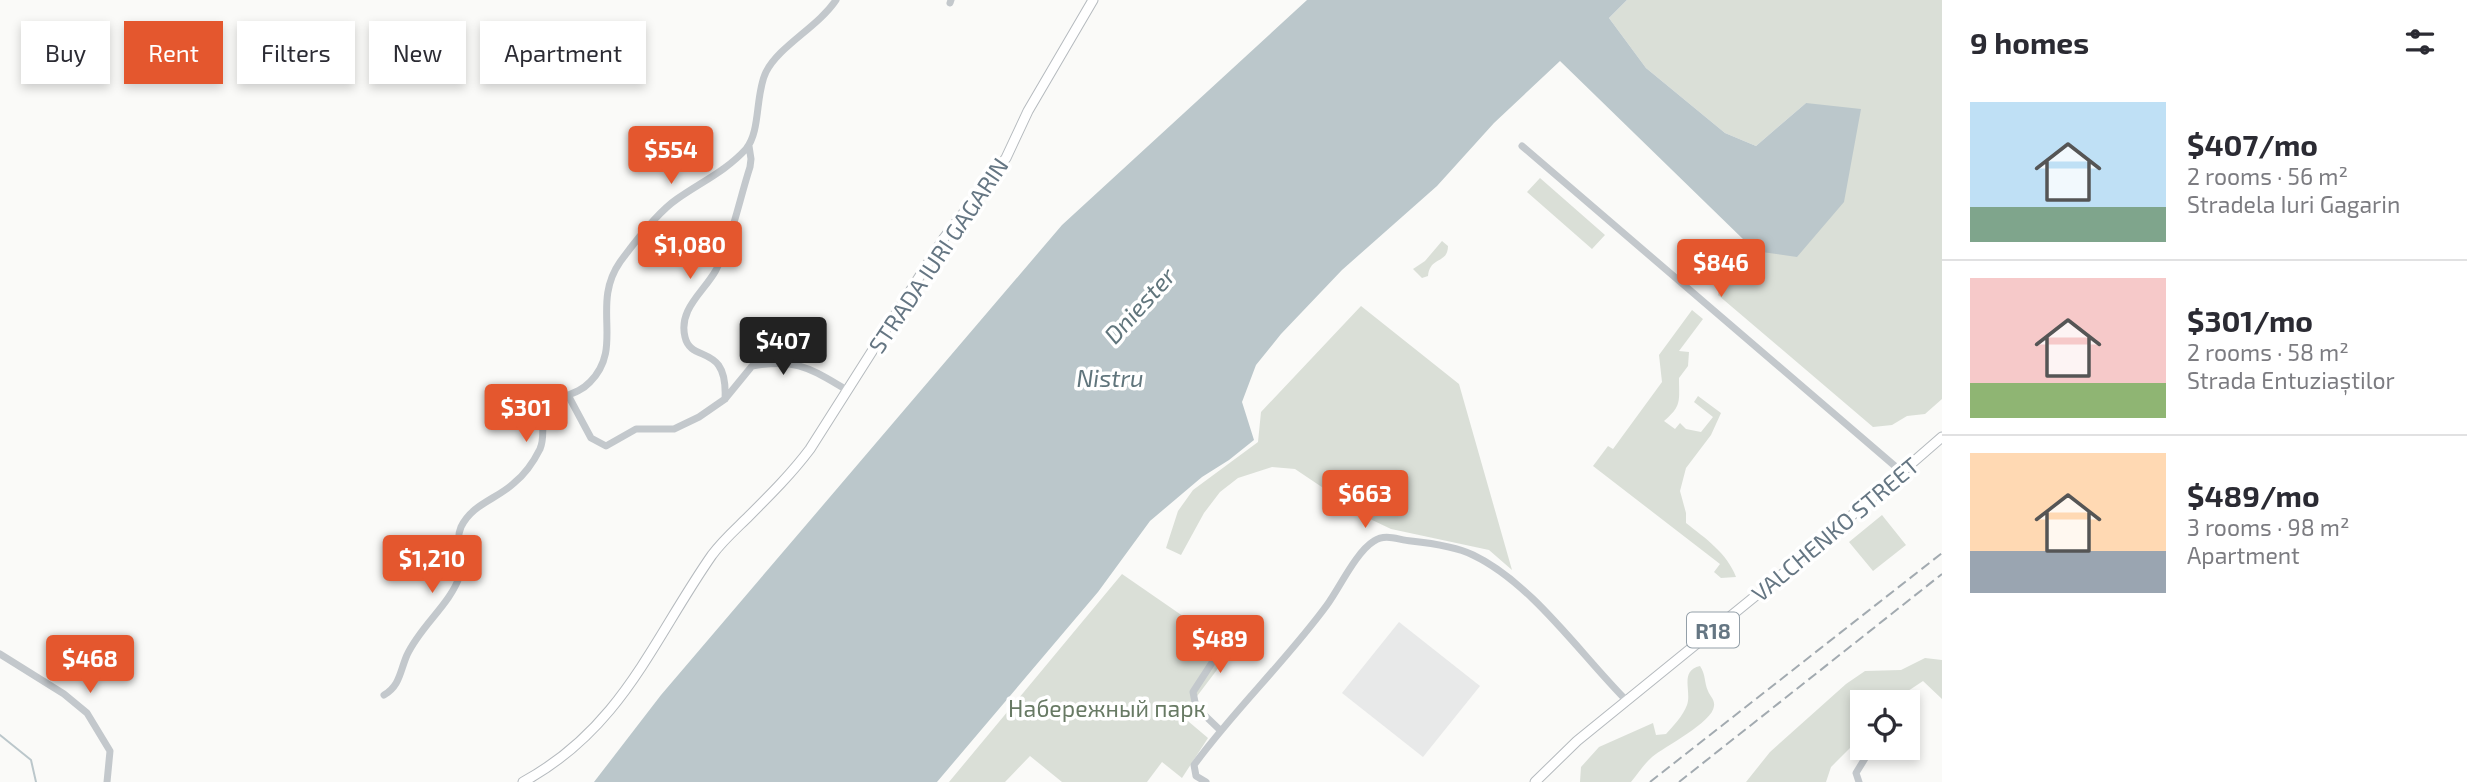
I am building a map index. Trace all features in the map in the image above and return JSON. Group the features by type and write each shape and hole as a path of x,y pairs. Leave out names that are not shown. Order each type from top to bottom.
{"main road":[{"name":"STRADA IURI GAGARIN","path":"523,782 557,760 609,713 641,671 712,555 794,471 817,440 944,238 1006,158 1028,111 1093,0"},
{"name":"VALCHENKO STREET","path":"1535,782 1577,741 1767,587 1942,437"}],"street":[{"path":"725,400 722,369 715,360 689,345 684,334 689,306 711,277 724,249 750,167 748,146 765,74 770,65 823,17 836,0"},
{"path":"384,695 396,685 421,630 447,598 461,573 461,527 475,510 514,484 536,455 543,441 544,407 569,397 590,383 603,363 608,348 605,310 607,290 620,263 670,205 720,173 748,146"},
{"path":"1522,146 1903,473"},
{"path":"569,397 591,438 606,446 635,429 674,429 699,417 725,400 749,368 782,362 807,367 847,390"},
{"path":"1206,782 1196,776 1194,765 1220,730 1328,604 1343,577 1363,552 1374,541 1390,536 1468,552 1488,562 1542,610 1627,701"},
{"path":"1220,730 1196,707 1193,692 1219,652 1245,621"},
{"path":"0,654 88,713 110,751 107,782"},
{"path":"1859,782 1856,773 1864,760"}],"shaded area":[{"path":"1399,622 1480,686 1423,757 1342,693"}],"green space":[{"path":"1627,0 1942,0 1942,399 1925,414 1907,416 1892,425 1873,427 1718,295 1725,259 1745,241 1762,252 1806,103 1756,146 1725,133 1646,68 1609,18"},
{"path":"1540,178 1605,235 1592,249 1527,192"},
{"path":"1442,241 1448,246 1447,252 1432,265 1428,276 1422,278 1413,269 1425,261"},
{"path":"1361,306 1459,384 1512,570 1489,550 1391,529 1368,518 1295,469 1272,467 1238,478 1220,492 1204,513 1181,555 1166,548 1178,511 1193,490 1258,442 1261,412"},
{"path":"1692,310 1703,319 1679,351 1689,352 1688,366 1679,378 1677,407 1664,421 1675,429 1680,423 1686,429 1701,432 1713,417 1694,402 1698,396 1721,413 1711,435 1686,468 1680,491 1686,523 1721,553 1736,577 1721,578 1714,572 1720,564 1593,466 1608,446 1613,449 1662,382 1659,355"},
{"path":"1882,515 1906,545 1873,571 1849,542"},
{"name":"Набережный парк","path":"1122,574 1232,650 1182,716 1208,738 1182,778 1162,762 1147,782 1062,782 1030,756 1005,782 949,782"},
{"path":"1925,658 1942,660 1942,699 1923,681 1910,690 1850,690 1850,748 1831,767 1826,782 1746,782 1770,752 1846,684 1865,671 1901,670"},
{"path":"1700,666 1714,704 1706,719 1652,757 1631,782 1580,782 1581,767 1599,747 1653,723 1656,735 1666,734 1687,705 1690,672"}],"water":[{"name":"Nistru","path":"1307,0 1627,0 1609,18 1646,68 1725,133 1756,146 1806,103 1861,109 1844,202 1797,257 1762,252 1745,241 1560,61 1494,123 1437,186 1342,270 1281,334 1256,365 1242,402 1254,440 1202,477 1150,521 1098,592 937,782 594,782 661,695 1062,225"}],"waterway":[{"path":"0,735 31,760 36,782"}],"railway":[{"path":"1650,782 1942,553"},
{"path":"1679,782 1942,574"}],"water label":[{"name":"Dniester","path":"1139,305"}]}
